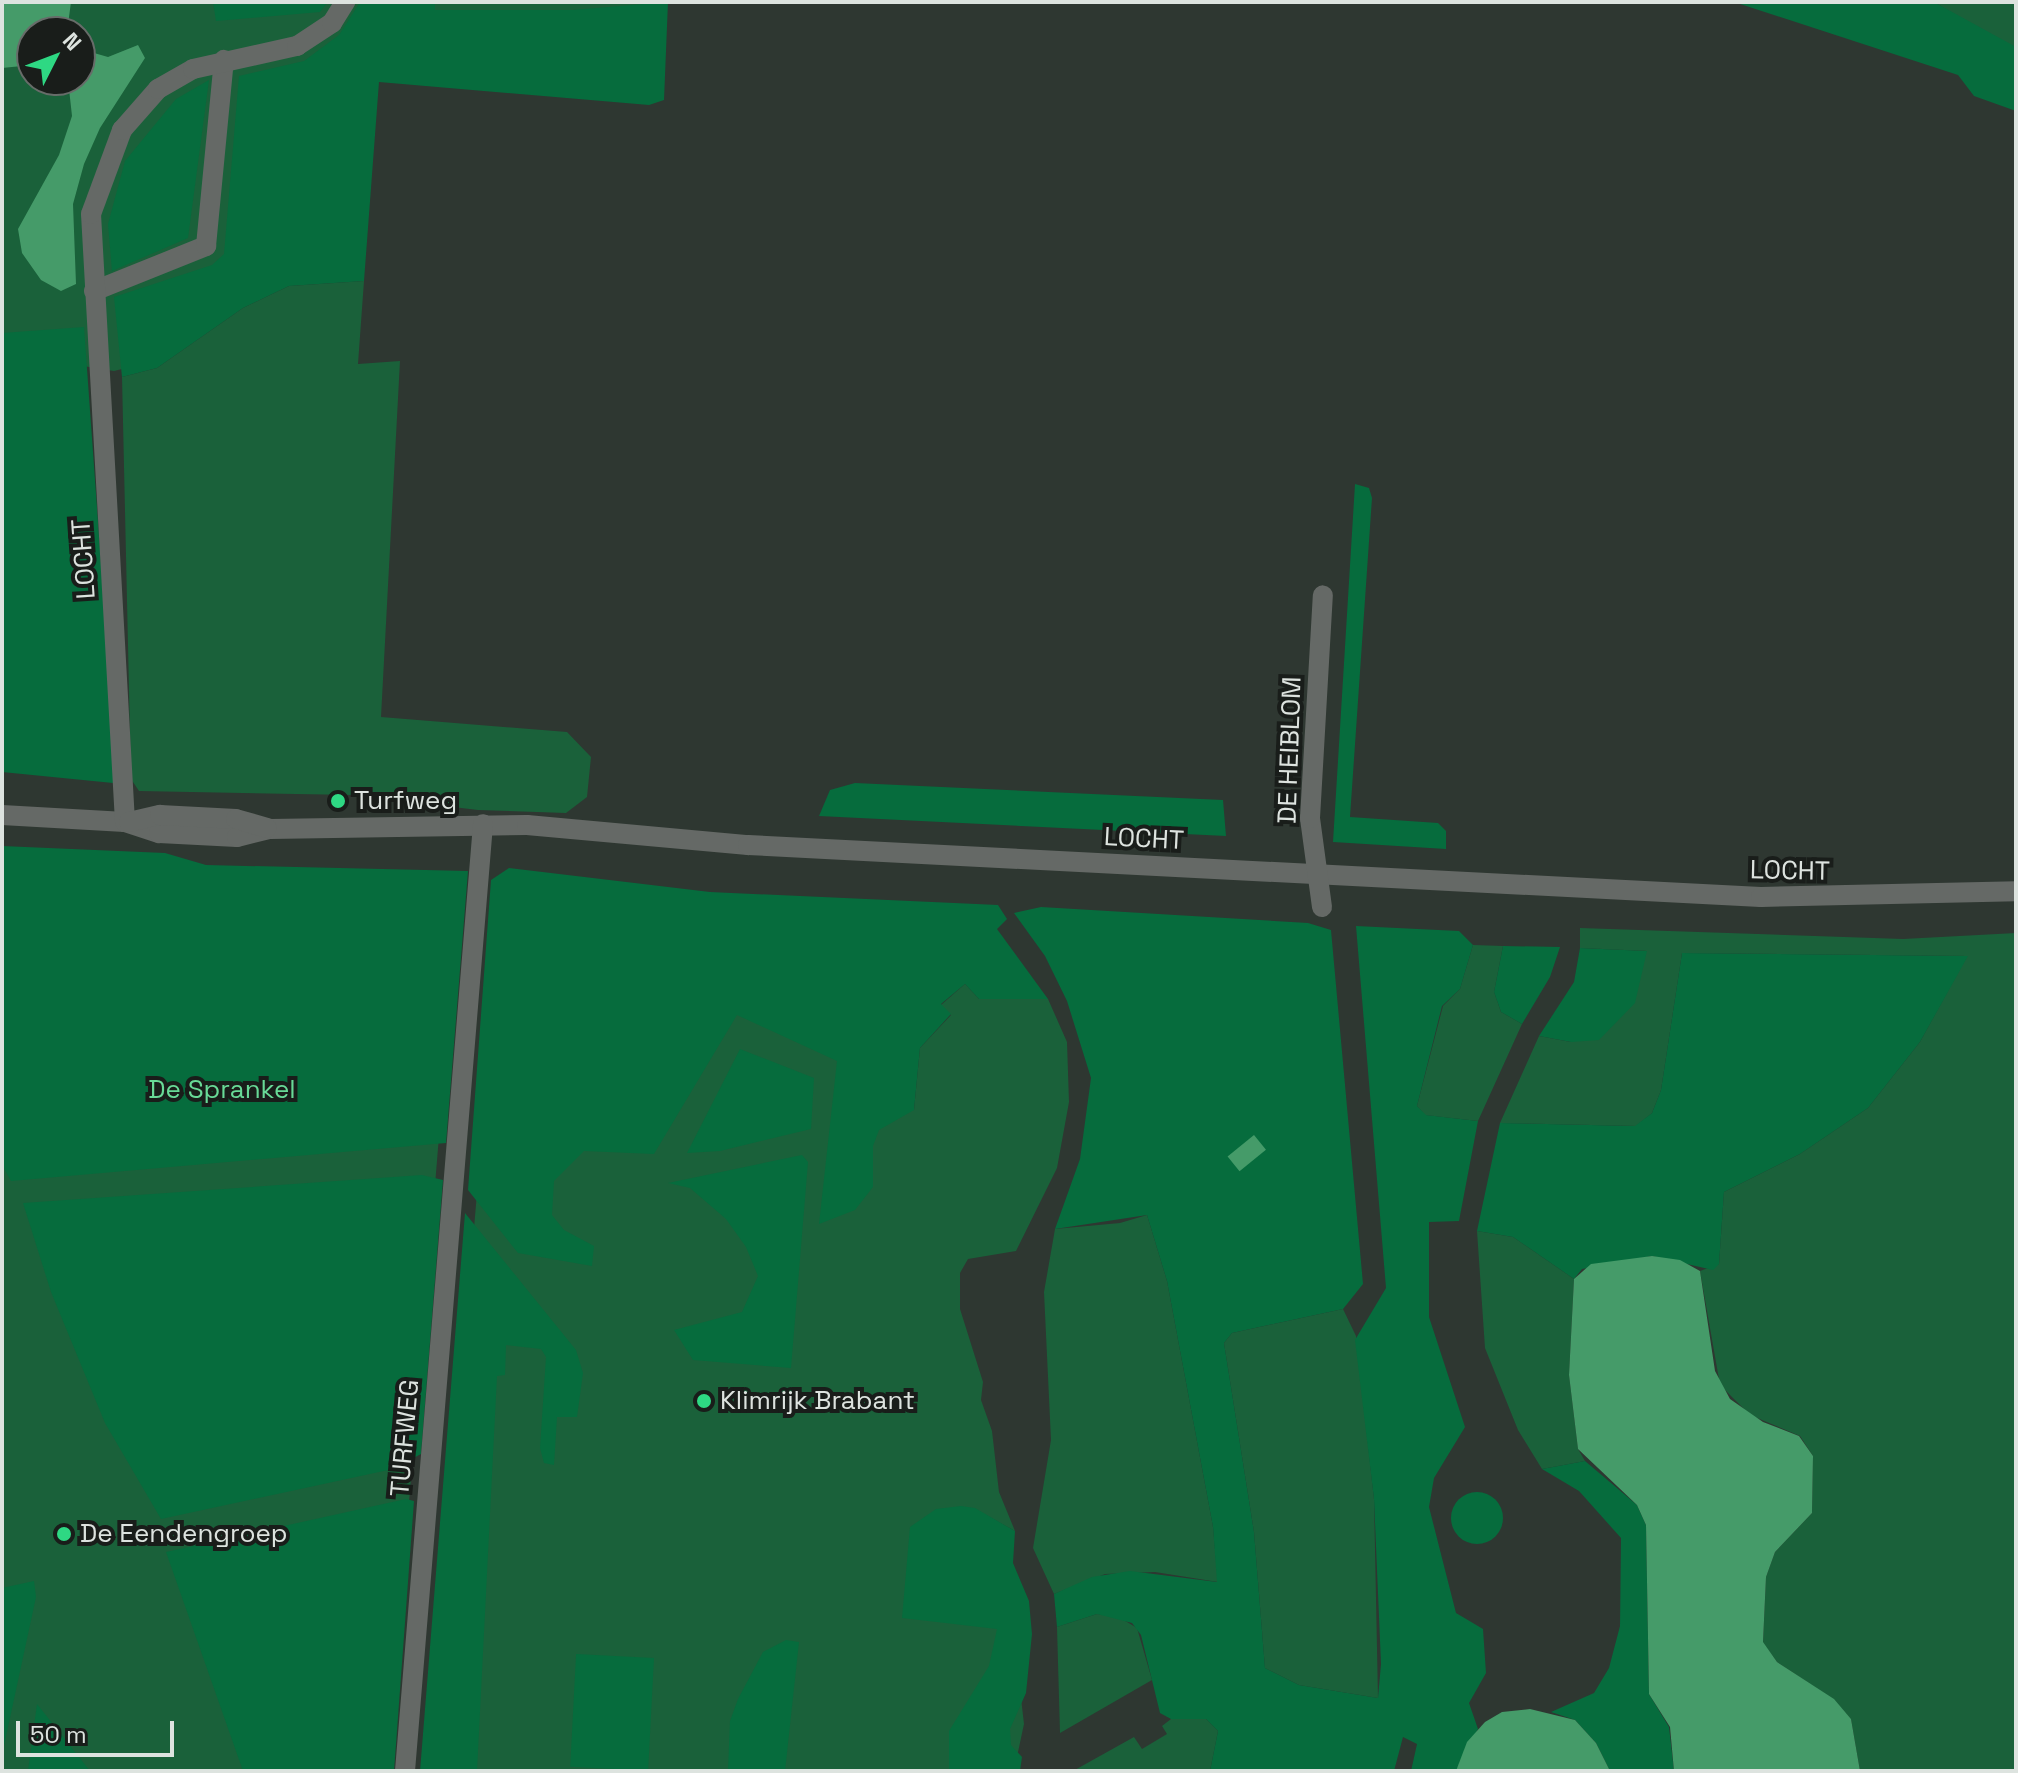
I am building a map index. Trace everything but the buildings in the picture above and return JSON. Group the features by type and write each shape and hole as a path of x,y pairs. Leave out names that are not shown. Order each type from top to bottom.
{"street":[{"name":"LOCHT","path":"345,2 332,23 297,46 193,69 158,89 122,130 91,214 125,822 160,815 236,819 270,829 483,824 748,845 1761,897 2016,891"},
{"path":"94,291 206,246 224,60"},
{"name":"DE HEIBLOM","path":"1322,907 1310,818 1323,595"},
{"path":"2,815 125,822"},
{"name":"TURFWEG","path":"405,1771 483,824"}],"green space":[{"path":"2,2 666,2 377,78 286,279 154,361 114,371 77,365 2,374"},
{"path":"213,2 328,2 320,12 216,21"},
{"path":"360,2 435,2 435,10 573,10 668,2 664,100 649,105 379,82 364,281 289,286 243,308 157,368 122,377 114,297 212,265 224,254 239,76 304,61 339,35"},
{"path":"1734,2 1934,2 2016,47 2016,111 1974,96 1958,75"},
{"path":"1934,2 2016,2 2016,47 2001,42"},
{"path":"209,80 188,238 112,271 108,224 125,161 176,99"},
{"path":"364,281 358,364 400,361 381,717 567,732 591,757 587,797 566,813 478,810 353,795 139,791 131,779 122,377 157,368 243,308 289,286"},
{"path":"84,327 116,772 113,783 2,772 2,333"},
{"path":"1355,484 1369,488 1372,498 1350,817 1438,823 1446,831 1446,849 1333,842"},
{"path":"855,783 1223,800 1226,836 819,816 830,790"},
{"path":"2,846 165,853 206,865 468,871 446,1143 11,1181 2,1165"},
{"name":"De Sprankel","path":"2,855 460,880 387,1771 2,1771"},
{"path":"509,868 710,892 998,905 1007,919 997,929 1048,999 979,999 965,984 941,1004 951,1014 920,1048 914,1110 879,1130 873,1146 873,1187 855,1210 819,1224 837,1061 737,1015 654,1154 584,1151 554,1181 552,1215 564,1230 594,1246 592,1266 518,1253 468,1190 491,880"},
{"name":"Klimrijk Brabant","path":"590,898 914,1110 920,1048 951,1015 941,1005 965,984 979,999 1048,999 1067,1042 1069,1102 1057,1168 1016,1251 968,1259 960,1273 960,1309 983,1382 981,1400 992,1431 999,1492 1015,1531 986,1515 1008,1585 1024,1724 1014,1771 428,1771 478,1181"},
{"path":"1041,907 1308,923 1331,930 1363,1284 1343,1309 1232,1333 1224,1343 1254,1532 1265,1668 1299,1685 1378,1698 1381,1664 1374,1499 1355,1340 1386,1288 1356,926 1459,931 1473,945 1460,989 1442,1006 1417,1106 1426,1115 1478,1121 1459,1221 1429,1222 1429,1317 1465,1427 1434,1478 1429,1507 1456,1613 1483,1629 1486,1673 1469,1703 1478,1729 1456,1771 1411,1771 1417,1744 1403,1737 1394,1771 1210,1771 1218,1731 1206,1719 1171,1719 1160,1713 1141,1635 1132,1623 1097,1614 1057,1627 1054,1594 1092,1577 1130,1571 1217,1582 1213,1527 1167,1281 1147,1215 1055,1229 1080,1159 1091,1078 1067,1001 1045,956 1014,913"},
{"path":"1580,928 1903,939 2016,933 2016,1771 1860,1771 1851,1719 1833,1699 1777,1662 1763,1643 1766,1577 1775,1552 1812,1513 1813,1456 1800,1436 1750,1415 1720,1385 1700,1271 1719,1264 1724,1192 1800,1154 1868,1108 1920,1042 1967,956 1682,953 1661,1090 1652,1113 1636,1126 1500,1123 1539,1036 1571,1042 1647,951 1580,948"},
{"path":"1473,945 1503,946 1494,992 1501,1012 1522,1024 1478,1121 1425,1115 1417,1106 1443,1006 1460,989"},
{"path":"1503,946 1560,947 1550,977 1522,1024 1501,1012 1494,992"},
{"path":"1580,948 1647,951 1635,1003 1599,1040 1571,1042 1539,1036 1574,982"},
{"path":"1682,953 1968,956 1920,1042 1868,1108 1800,1154 1724,1192 1719,1264 1713,1270 1652,1256 1582,1269 1574,1279 1513,1237 1477,1231 1500,1123 1635,1126 1652,1113 1661,1090"},
{"path":"740,1049 814,1078 811,1129 720,1151 687,1153"},
{"path":"802,1155 808,1162 791,1368 693,1360 674,1330 742,1312 758,1276 746,1247 726,1219 690,1188 668,1183"},
{"path":"422,1175 443,1180 421,1454 393,1469 161,1519 105,1423 51,1292 23,1203"},
{"path":"465,1213 576,1350 583,1373 577,1417 557,1417 554,1465 544,1463 540,1448 546,1357 541,1349 506,1345 505,1375 497,1376 477,1771 420,1771"},
{"path":"1147,1215 1167,1281 1213,1527 1218,1582 1155,1572 1105,1574 1054,1594 1033,1548 1051,1440 1044,1292 1055,1229 1120,1223"},
{"path":"1477,1231 1513,1237 1574,1279 1569,1375 1578,1449 1585,1461 1542,1469 1518,1430 1485,1348"},
{"path":"1343,1309 1356,1336 1374,1499 1378,1698 1299,1685 1265,1668 1254,1532 1224,1343 1232,1333"},
{"path":"1585,1461 1637,1505 1646,1525 1649,1694 1669,1727 1674,1771 1610,1771 1596,1743 1575,1720 1551,1712 1594,1693 1609,1668 1620,1626 1621,1538 1579,1491 1542,1469"},
{"path":"1477,1492 1495,1500 1503,1518 1495,1536 1477,1544 1459,1536 1451,1518 1459,1500"},
{"path":"406,1499 414,1501 394,1771 243,1771 166,1552"},
{"path":"975,1508 1015,1531 1013,1563 1029,1601 1032,1634 1026,1693 1010,1729 1011,1745 1022,1757 1020,1771 949,1771 949,1731 989,1666 997,1629 902,1618 910,1527 936,1509"},
{"path":"34,1581 36,1597 2,1755 2,1588"},
{"path":"1097,1614 1117,1616 1137,1628 1152,1680 1060,1733 1057,1627"},
{"path":"786,1640 799,1642 785,1771 728,1771 730,1721 738,1699 763,1652"},
{"path":"576,1654 654,1658 648,1771 570,1767"},
{"path":"37,1704 90,1771 28,1771"},
{"path":"1171,1719 1206,1719 1218,1731 1210,1771 1073,1771 1134,1737 1142,1749 1167,1734 1162,1726"}],"shaded area":[{"path":"2,2 71,2 69,16 16,16 16,67 2,68"},
{"path":"138,45 145,58 100,128 84,164 73,204 76,284 61,291 41,280 22,253 18,229 59,155 72,116 70,96 96,96 96,54 108,57"},
{"path":"1254,1135 1266,1150 1240,1171 1228,1156"},
{"path":"1652,1256 1680,1260 1700,1271 1715,1371 1730,1399 1763,1422 1799,1436 1813,1456 1812,1513 1775,1552 1766,1577 1763,1642 1777,1662 1834,1699 1851,1719 1860,1771 1674,1771 1670,1727 1649,1694 1646,1525 1637,1505 1578,1449 1569,1375 1574,1279 1591,1264"},
{"path":"1530,1709 1575,1720 1596,1743 1610,1771 1456,1771 1467,1742 1485,1722 1502,1712"}],"place":[{"name":"Turfweg","path":"338,801"},
{"name":"Klimrijk Brabant","path":"704,1401"},
{"name":"De Eendengroep","path":"64,1534"}]}
